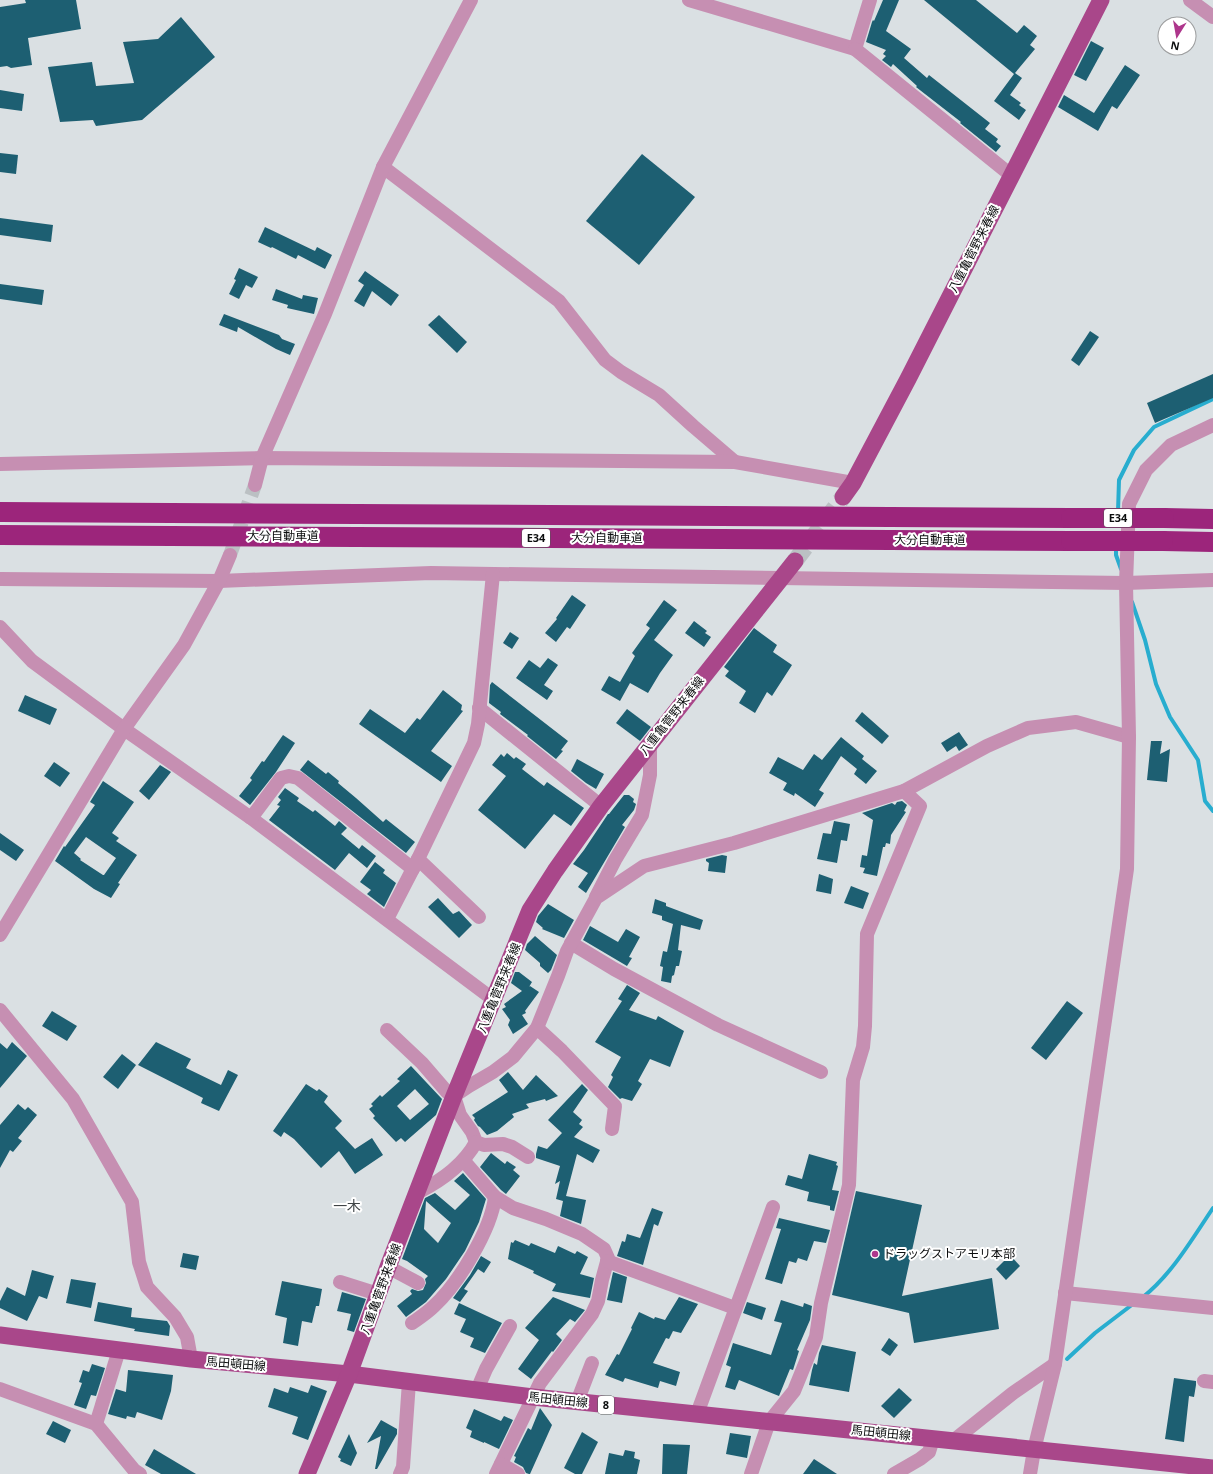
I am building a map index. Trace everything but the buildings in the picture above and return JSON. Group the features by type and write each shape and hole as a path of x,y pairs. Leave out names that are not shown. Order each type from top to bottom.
{"highway":[{"name":"大分自動車道","path":"0,512 1213,519"},
{"name":"大分自動車道","path":"0,535 1213,542"}],"main road":[{"name":"八重亀菅野来春線","path":"843,497 853,483 908,379 1102,0"},
{"name":"八重亀菅野来春線","path":"307,1474 349,1374 388,1267 454,1096 530,910 555,871 601,806 796,561"},
{"name":"馬田頓田線","path":"0,1335 191,1359 349,1374 577,1402 1213,1468"}],"street":[{"path":"255,485 262,458 325,314 383,167 471,0"},
{"path":"689,0 855,49 1012,176"},
{"path":"855,49 870,0"},
{"path":"1190,0 1213,17"},
{"path":"383,167 559,301 606,360 621,372 660,395 735,462"},
{"path":"1030,1474 1034,1450 1055,1364 1127,869 1129,737 1126,583 1129,504 1146,470 1171,445 1213,425"},
{"path":"0,464 262,458 735,462 853,483"},
{"path":"0,935 124,729 184,645 219,580 230,555"},
{"path":"0,579 219,580 432,574 493,574 1126,583 1213,580"},
{"path":"387,920 416,864 474,743 478,724 493,574"},
{"path":"0,627 32,661 124,729 251,818 494,1000"},
{"path":"479,708 601,806"},
{"path":"596,898 644,866 734,843 904,791 987,746 1028,728 1076,722 1129,737"},
{"path":"454,1096 493,1072 513,1057 537,1028 571,943 615,860 642,815 650,775 650,744"},
{"path":"251,818 281,778 290,776 298,778 416,864 479,917"},
{"path":"751,1474 769,1422 794,1391 816,1337 821,1303 848,1185 853,1080 863,1047 865,1026 868,934 920,806 904,791"},
{"path":"571,943 614,969 718,1025 821,1072"},
{"path":"0,1010 73,1099 132,1202 139,1262 147,1287 175,1317 187,1336 191,1359"},
{"path":"537,1028 562,1051 615,1106 612,1129"},
{"path":"387,1030 422,1063 447,1092 454,1096 460,1115 472,1132 476,1142 484,1145 503,1144 512,1147 528,1157"},
{"path":"417,1193 433,1185 464,1161 470,1154 476,1142"},
{"path":"464,1161 495,1197 513,1208 546,1219 582,1234 604,1249 608,1258 598,1301 592,1314 540,1383 498,1469 518,1474"},
{"path":"412,1323 434,1306 454,1282 489,1224 494,1208 495,1197"},
{"path":"697,1414 773,1207"},
{"path":"607,1260 735,1308"},
{"path":"388,1267 418,1283"},
{"path":"340,1282 378,1294"},
{"path":"1065,1293 1213,1308"},
{"path":"477,1390 486,1369 510,1326"},
{"path":"96,1424 119,1350"},
{"path":"577,1402 592,1363"},
{"path":"953,1441 1013,1393 1055,1364"},
{"path":"400,1474 403,1467 409,1382"},
{"path":"0,1390 96,1424 134,1470 140,1474"},
{"path":"894,1474 929,1452 933,1439"}],"waterway":[{"path":"1118,512 1119,480 1134,450 1154,427 1213,399"},
{"path":"1116,547 1116,555 1121,569"},
{"path":"1132,602 1145,640 1156,684 1170,717 1198,760 1205,801 1213,811"},
{"path":"1143,1297 1172,1267 1213,1208"},
{"path":"1067,1359 1095,1333 1133,1304"}],"tunnel":[{"path":"230,555 255,485"},
{"path":"795,561 843,497"}],"place":[{"name":"ドラッグストアモリ本部","path":"875,1254"}],"district":[{"name":"一木","path":"347,1206"}]}
